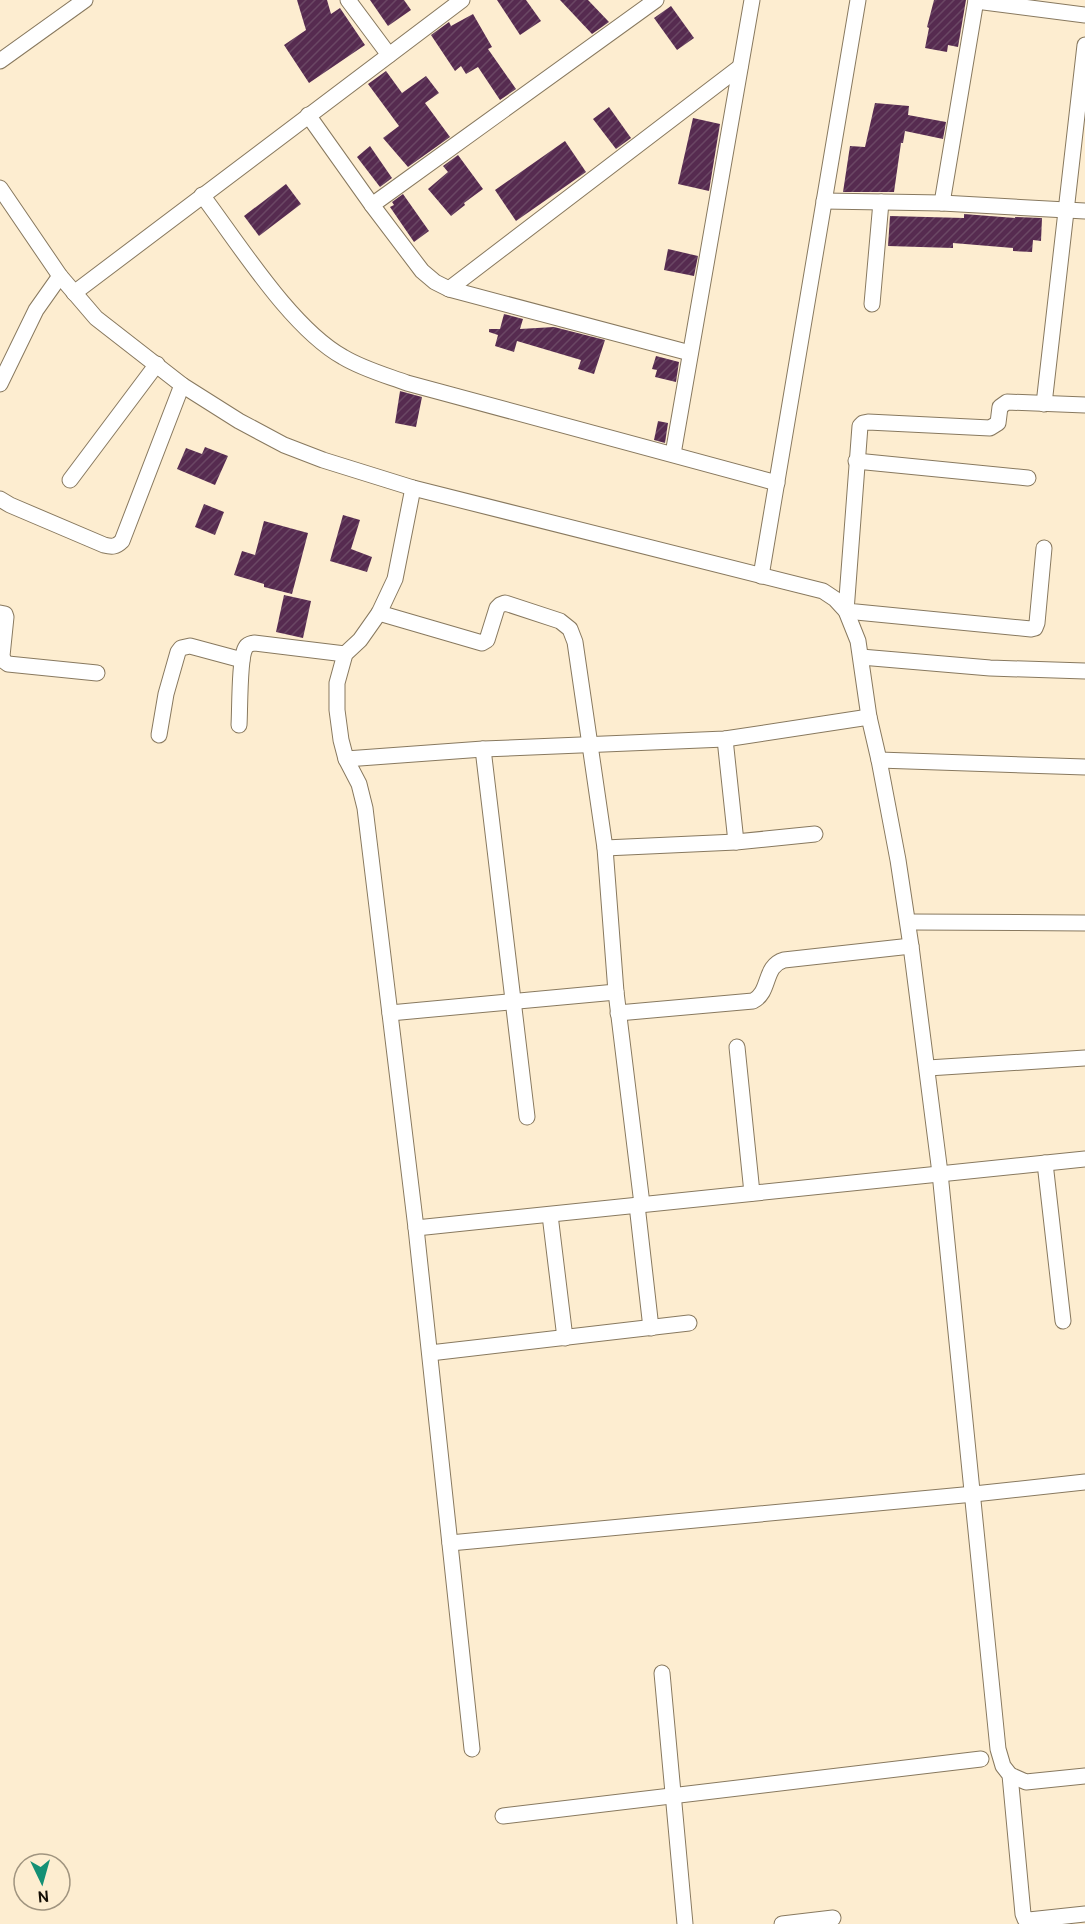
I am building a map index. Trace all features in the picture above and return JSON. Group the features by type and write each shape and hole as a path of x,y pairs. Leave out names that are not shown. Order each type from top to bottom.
{"street":[{"path":"0,61 85,0"},
{"path":"348,0 389,55"},
{"path":"74,293 462,0"},
{"path":"372,205 656,0"},
{"path":"673,454 752,0"},
{"path":"761,576 858,0"},
{"path":"942,203 976,1 1085,15"},
{"path":"1044,404 1085,45"},
{"path":"448,289 740,67"},
{"path":"308,116 422,272 435,282 448,289 690,353"},
{"path":"0,188 60,276 96,318 182,385 284,445 323,460 413,488 823,591 835,599 846,611 858,641 869,717 898,860 928,1068 974,1494 998,1749 1003,1766 1010,1775 1026,1782 1085,1776"},
{"path":"202,195 272,290 311,333 342,357 407,383 777,483"},
{"path":"824,201 942,203 1085,211"},
{"path":"872,304 880,202"},
{"path":"0,384 36,310 60,276"},
{"path":"70,480 157,364"},
{"path":"0,499 104,545 115,547 122,541 182,385"},
{"path":"846,611 856,461 860,426 863,423 990,428 998,423 1002,404 1085,405"},
{"path":"856,461 1028,478"},
{"path":"413,488 395,579 379,613 360,640 345,654 337,683 337,701 341,740 346,759 359,784 365,808 416,1228 472,1749"},
{"path":"846,611 1035,628 1044,548"},
{"path":"379,613 482,643 487,640 497,608 500,604 506,603 560,621 570,629 575,642 605,848 618,1013 640,1204 651,1328"},
{"path":"0,613 5,614 6,617 2,656 8,664 96,673"},
{"path":"239,725 242,660 248,644 345,654"},
{"path":"159,735 166,694 178,652 182,648 190,646 242,660"},
{"path":"861,657 990,668 1085,671"},
{"path":"346,759 483,749 725,739 869,717"},
{"path":"725,739 736,842"},
{"path":"483,749 527,1118"},
{"path":"879,760 1085,767"},
{"path":"605,848 736,842 815,834"},
{"path":"911,922 1085,923"},
{"path":"618,1013 753,1000 759,998 763,992 771,968 776,962 911,946"},
{"path":"390,1013 616,992"},
{"path":"737,1047 752,1193"},
{"path":"928,1068 1085,1058"},
{"path":"416,1228 1085,1159"},
{"path":"1045,1163 1063,1321"},
{"path":"550,1215 565,1338"},
{"path":"430,1353 689,1323"},
{"path":"450,1543 1085,1482"},
{"path":"662,1673 685,1924"},
{"path":"503,1816 981,1759"},
{"path":"1010,1775 1025,1919 1085,1914"},
{"path":"782,1924 833,1918"}],"building":[{"path":"297,0 327,0 331,14 340,8 365,45 309,83 284,45 306,30"},
{"path":"370,0 404,0 411,10 388,26"},
{"path":"497,0 526,0 541,21 520,35"},
{"path":"560,0 588,0 609,22 592,34"},
{"path":"934,0 966,0 958,47 948,45 947,52 925,48 929,28 927,27"},
{"path":"671,6 694,38 677,50 654,18"},
{"path":"473,14 492,47 488,49 516,89 500,100 478,67 466,74 461,66 455,71 431,35 449,22 451,26"},
{"path":"386,71 402,93 426,76 439,93 425,103 450,137 408,167 383,138 399,126 368,84"},
{"path":"875,103 909,106 908,115 946,122 943,139 905,131 903,143 901,143 894,192 843,192 850,146 865,147"},
{"path":"609,107 631,138 616,149 593,119"},
{"path":"693,118 720,124 709,191 678,184"},
{"path":"565,141 586,172 516,221 495,190"},
{"path":"370,146 392,178 380,187 357,157"},
{"path":"458,155 483,189 451,216 428,189 448,172 443,166"},
{"path":"286,184 301,204 259,236 244,216"},
{"path":"403,194 429,231 414,242 390,207 394,205 392,202"},
{"path":"964,214 1042,218 1041,241 1033,240 1032,252 1013,251 1013,248 953,243 953,248 888,246 890,216 964,218"},
{"path":"668,249 698,256 694,276 664,270"},
{"path":"504,314 523,319 520,329 554,327 605,340 594,374 578,369 581,360 517,341 514,352 495,346 498,335 489,332 489,329 500,329"},
{"path":"656,356 679,362 676,382 655,377 657,370 652,369"},
{"path":"400,391 422,397 416,427 395,423"},
{"path":"658,421 668,423 665,443 654,440"},
{"path":"205,447 228,456 215,485 177,469 186,448 202,454"},
{"path":"204,504 224,512 215,535 195,527"},
{"path":"343,515 360,520 351,549 372,557 367,572 330,561"},
{"path":"264,521 308,533 292,594 264,587 264,584 234,575 242,551 255,555"},
{"path":"284,595 311,601 303,638 276,632"}]}
